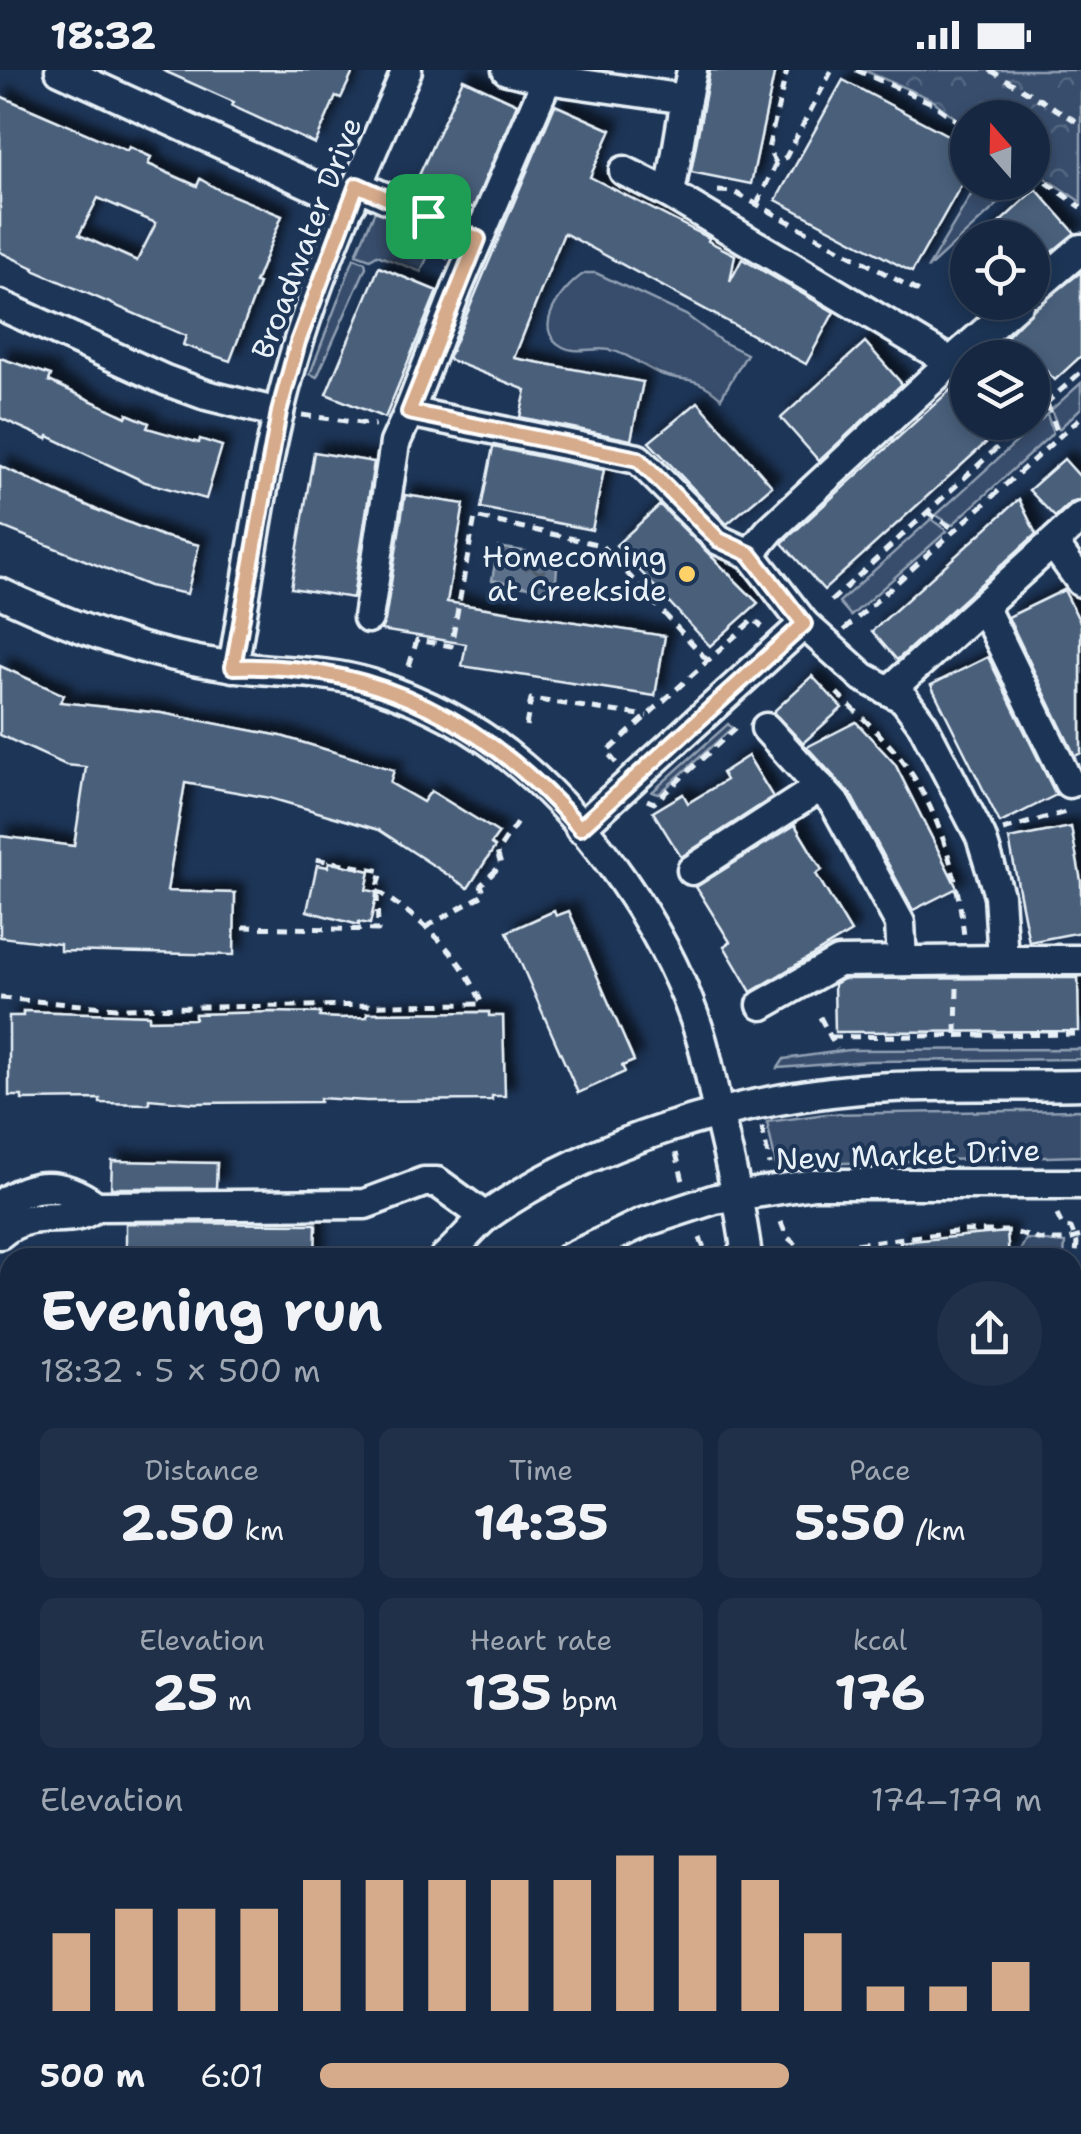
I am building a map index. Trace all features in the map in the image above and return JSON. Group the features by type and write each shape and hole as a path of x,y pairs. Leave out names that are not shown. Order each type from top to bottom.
{"street":[{"path":"60,70 354,194 478,239"},
{"name":"Broadwater Drive","path":"233,667 289,413 298,342 354,194 407,70"},
{"path":"507,70 686,99"},
{"path":"670,194 692,70"},
{"path":"368,618 396,443 547,79"},
{"path":"624,171 670,194 950,361"},
{"path":"1050,276 1081,249"},
{"path":"0,305 179,385 289,413"},
{"path":"976,340 999,320"},
{"path":"750,554 770,530 950,363"},
{"path":"405,421 638,459 719,540 750,554 804,624 862,677 904,700 924,726 981,838 999,895 1003,960"},
{"path":"889,691 1081,517"},
{"path":"1053,543 1081,582"},
{"path":"0,593 87,632 144,650 233,667 311,670 368,684 424,704 475,732 522,767 580,828 635,901 661,944 693,1012 711,1072 747,1248"},
{"path":"983,606 1075,795"},
{"path":"580,828 804,624"},
{"path":"758,721 836,804 900,924 902,961"},
{"path":"692,870 820,787"},
{"path":"762,1006 838,962 1081,960"},
{"name":"New Market Drive","path":"454,1248 485,1217 558,1174 718,1112 862,1089 1081,1086"},
{"path":"0,1234 21,1219 79,1217 96,1206 365,1204 424,1182 437,1182 485,1217"},
{"name":"New Market Drive","path":"590,1248 642,1223 715,1199 814,1184 1081,1184"},
{"path":"0,1204 20,1192 46,1186 77,1192 96,1206"}],"path":[{"path":"776,163 768,149 787,70"},
{"path":"757,204 776,163 786,157 832,70"},
{"path":"856,70 932,103 950,116"},
{"path":"990,70 1081,124"},
{"path":"1050,185 1081,207"},
{"path":"702,214 716,191 734,192 924,295"},
{"path":"1050,399 1081,372"},
{"path":"289,413 405,421"},
{"path":"1050,413 1059,437"},
{"path":"826,645 1081,417"},
{"path":"830,601 1005,440"},
{"path":"927,512 956,530"},
{"path":"409,666 417,640 451,646 475,517 601,546 708,661"},
{"path":"830,686 910,771 941,834 961,895 965,946 957,979 956,1034"},
{"path":"526,726 531,698 647,716"},
{"path":"636,808 646,799 654,802 758,721"},
{"path":"981,838 1075,795"},
{"path":"425,928 485,894 481,885 500,865 497,852 518,820"},
{"path":"242,928 378,930 377,890 382,871 315,858"},
{"path":"0,998 116,1008 482,1004 469,974 415,916 377,890"},
{"path":"820,1017 837,1048"},
{"path":"831,1037 1081,1034"},
{"path":"759,1114 770,1165"},
{"path":"676,1150 684,1184"},
{"path":"1057,1215 1064,1227 1071,1228 1078,1237"},
{"path":"781,1222 787,1237 798,1248"},
{"path":"845,1248 962,1231 1010,1231 1040,1240 1078,1237"},
{"path":"700,1238 704,1248"}],"green space":[{"path":"863,70 1081,70 1081,202 1050,181 1050,100 950,100 950,114 931,99"},
{"path":"968,200 1002,200 981,220 956,220"},
{"path":"378,211 446,240 447,259 430,251 421,272 377,255 370,259 356,254"},
{"path":"950,230 950,248 927,269"},
{"path":"354,258 365,262 366,267 317,377 310,374"},
{"path":"585,273 596,273 686,315 721,341 747,354 721,398 703,385 658,373 616,352 568,349 553,339 549,319 553,308 568,287"},
{"path":"1081,383 1081,408 1059,429 1051,410"},
{"path":"1018,440 1045,440 952,525 936,515"},
{"path":"931,519 947,531 851,616 839,602"},
{"path":"728,724 732,728 659,794 652,792"},
{"path":"1081,1049 1081,1059 869,1061 778,1068 784,1059 849,1050"},
{"path":"1081,1110 1081,1156 776,1165 767,1122 826,1114"},
{"path":"1026,1239 1065,1243 1065,1248 1022,1248"}],"water":[{"path":"498,547 548,555 557,568 555,592 492,580"}],"building":[{"path":"162,70 354,70 341,98 336,96 315,144"},
{"path":"710,70 775,70 751,184 691,172"},
{"path":"463,79 517,104 473,208 416,182"},
{"path":"843,80 950,136 953,200 912,272 776,200"},
{"path":"0,96 127,151 129,147 151,157 148,164 197,186 200,179 282,216 230,361 183,345 186,336 0,252","holes":["98,198 156,223 137,261 79,235"]},
{"path":"555,105 611,130 590,177 735,255 730,282 742,259 834,312 806,364 564,233 514,358 643,382 631,440 520,417 526,390 448,359"},
{"path":"1024,200 1046,200 1075,233 1050,253 1050,220 1002,220"},
{"path":"379,267 437,291 385,418 326,394"},
{"path":"1081,272 1081,356 1055,380 1050,375 1050,340 1004,340 1023,320 1050,320 1050,296"},
{"path":"865,342 902,384 819,461 781,418"},
{"path":"0,358 51,375 49,381 126,417 127,414 149,423 147,428 222,446 206,499 145,482 0,418"},
{"path":"950,390 950,440 989,440 824,590 782,543"},
{"path":"698,402 772,486 727,524 649,442"},
{"path":"493,447 604,470 592,530 481,508"},
{"path":"314,452 374,462 353,598 291,588"},
{"path":"1064,459 1081,478 1081,500 1070,503 1055,517 1029,490"},
{"path":"0,466 162,536 199,545 187,594 149,586 0,526"},
{"path":"405,495 464,504 447,602 665,636 655,696 462,666 466,644 381,630"},
{"path":"1019,499 1036,534 897,660 872,631"},
{"name":"Homecoming at Creekside","path":"660,505 758,603 710,646 616,545"},
{"path":"1064,590 1081,624 1081,753 1075,756 1008,617"},
{"path":"988,657 1056,795 1000,823 931,685"},
{"path":"0,666 64,695 60,702 161,713 281,736 394,770 390,783 423,802 431,791 499,833 491,844 495,847 468,888 379,830 270,798 185,783 167,891 235,893 234,955 60,951 60,944 0,937 0,836 74,846 86,767 66,765 0,735"},
{"path":"812,676 842,708 803,743 773,712"},
{"path":"856,722 895,764 957,888 913,910 851,795 807,747"},
{"path":"748,756 773,797 681,857 653,812 683,794 688,803 726,780 722,773"},
{"path":"795,825 822,870 816,874 851,932 751,992 724,946 730,942 696,887"},
{"path":"1071,827 1081,881 1081,932 1029,942 1009,839"},
{"path":"329,862 370,871 366,890 377,892 370,924 359,925 307,911 317,865 328,867"},
{"path":"554,911 556,916 569,911 634,1061 622,1066 625,1072 578,1093 507,932"},
{"path":"1078,978 1079,1031 835,1032 834,984 843,979"},
{"path":"23,1011 149,1015 149,1020 195,1019 195,1014 272,1012 320,1013 320,1017 341,1018 367,1017 367,1013 489,1012 489,1016 503,1016 505,1096 492,1096 492,1100 320,1098 320,1102 194,1103 149,1099 149,1104 100,1103 100,1099 22,1100 22,1096 9,1096 9,1016 23,1016"},
{"path":"112,1161 217,1163 216,1188 111,1188"},
{"path":"126,1223 316,1224 315,1248 126,1248"},
{"path":"1007,1232 1008,1248 900,1248 900,1242"}],"place":[{"name":"Homecoming at Creekside","path":"687,574"}],"route":[{"path":"357,185 428,216 478,239 409,412 638,459 719,540 750,554 804,624 580,828 522,767 475,732 424,704 368,684 311,670 233,667 279,412 298,342 357,185"}]}
